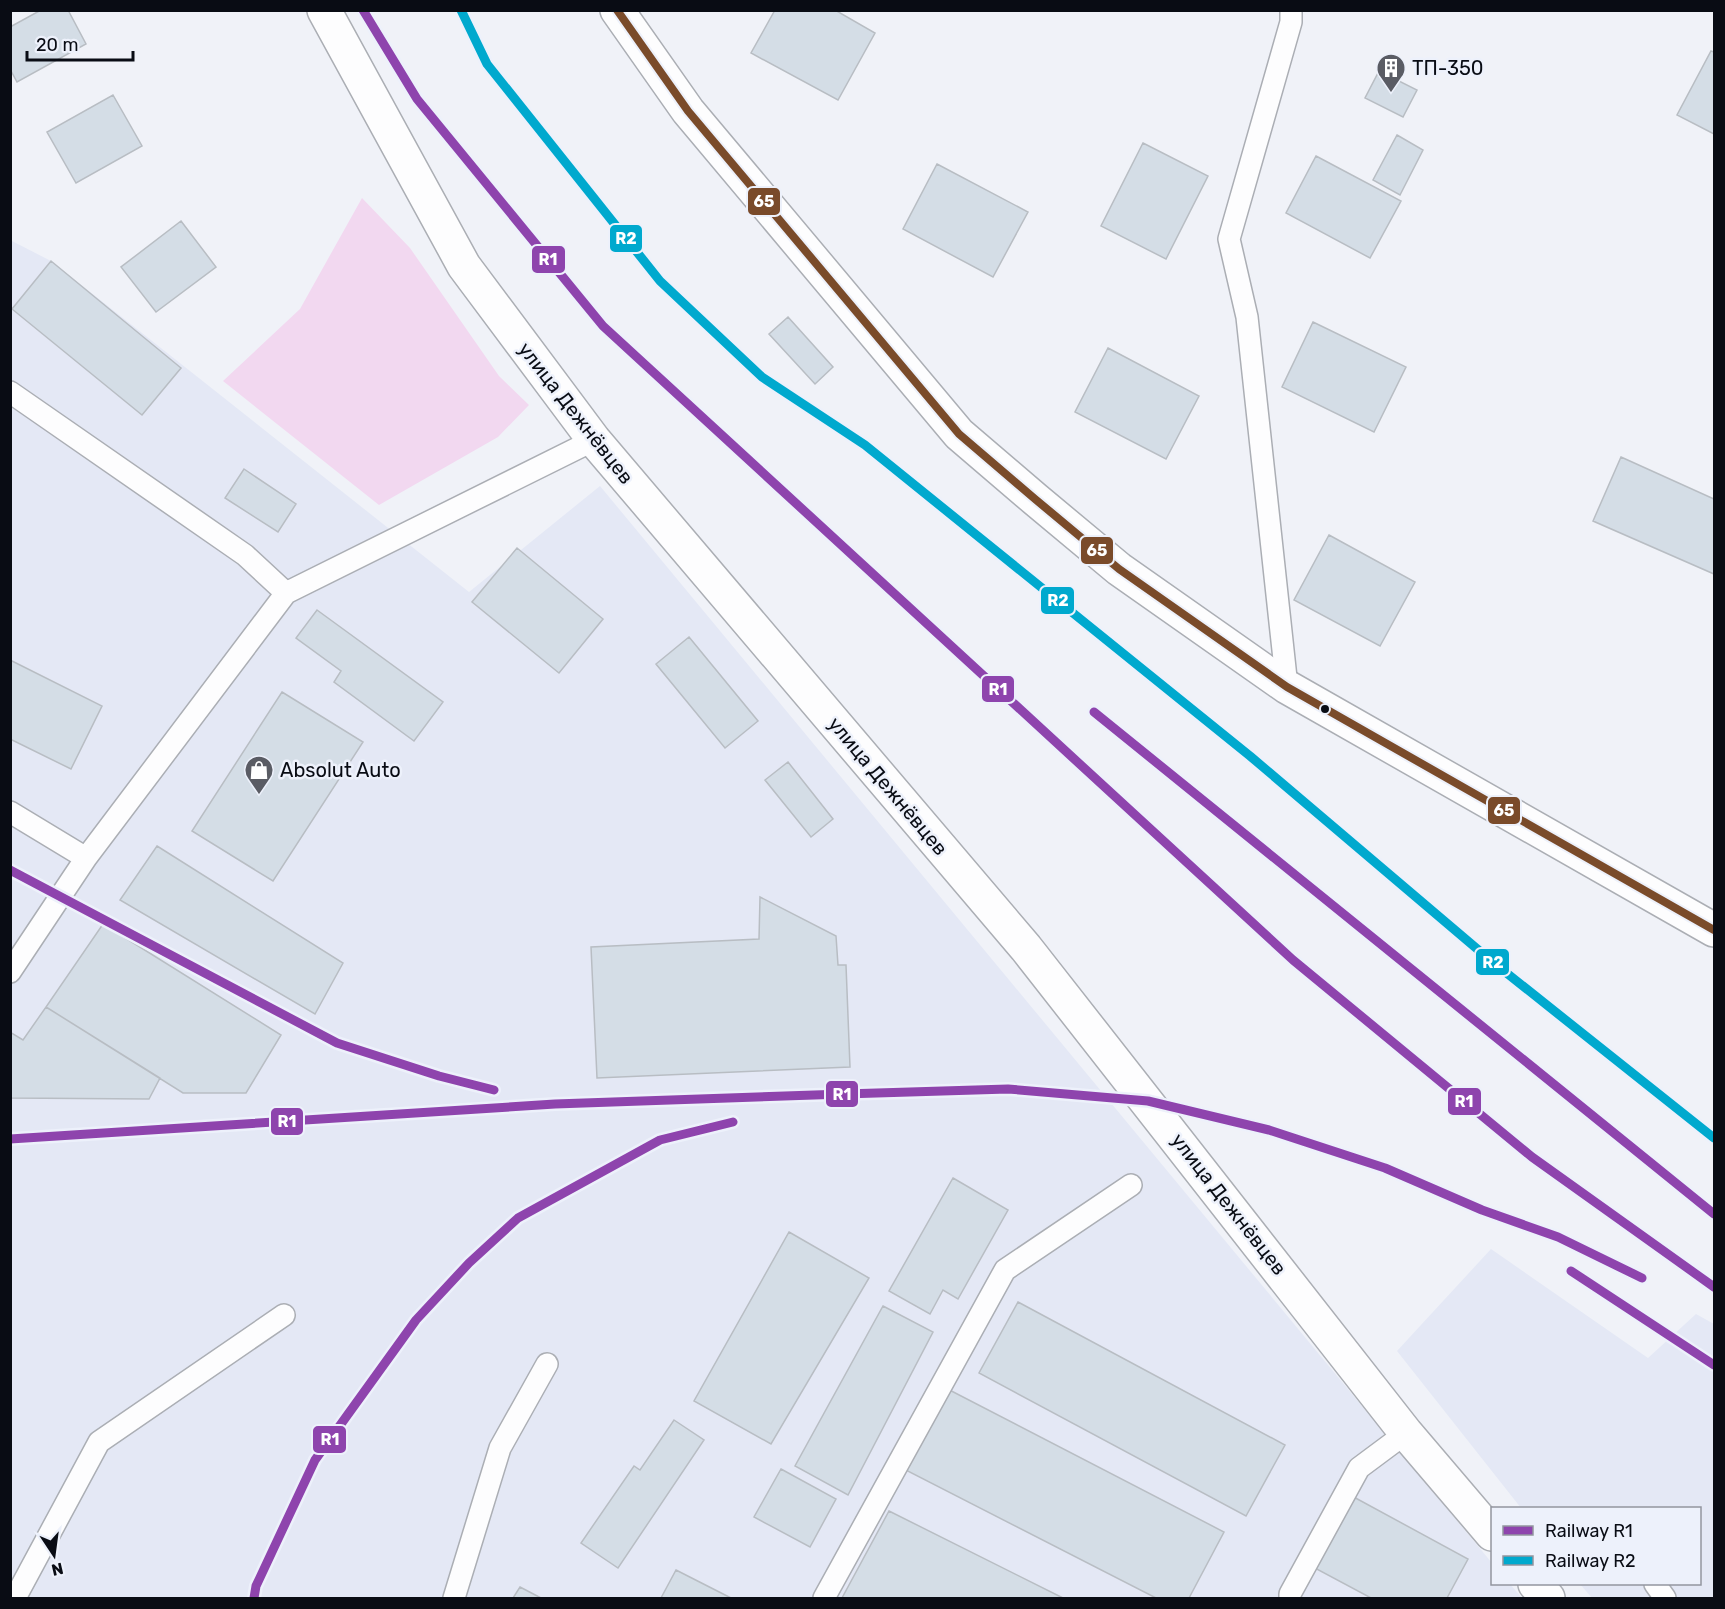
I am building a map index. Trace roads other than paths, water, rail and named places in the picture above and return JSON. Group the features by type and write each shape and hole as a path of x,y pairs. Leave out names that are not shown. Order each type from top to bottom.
{"street":[{"name":"улица Дежнёвцев","path":"324,10 464,266 594,440 1026,948 1406,1433 1491,1533"},
{"path":"617,10 688,111 959,434 1119,569 1287,687 1714,930"},
{"path":"1536,1585 1548,1599"}],"lane":[{"path":"1287,687 1247,316 1229,239 1291,22 1290,10"},
{"path":"10,392 245,555 286,593"},
{"path":"12,965 86,858 286,593 594,440"},
{"path":"10,812 86,858"},
{"path":"824,1599 1005,1270 1131,1185"},
{"path":"15,1599 99,1442 284,1315"},
{"path":"454,1599 500,1448 547,1364"},
{"path":"1290,1599 1290,1594 1359,1468 1406,1433"},
{"path":"1656,1585 1665,1599"}],"rail line":[{"name":"R1","path":"363,10 417,99 603,326 1293,960 1532,1157 1714,1287"},
{"name":"R2","path":"461,10 487,64 660,281 762,377 865,445 1250,756 1489,959 1714,1138"},
{"name":"R1","path":"1094,712 1714,1214"},
{"name":"R1","path":"10,870 337,1043 439,1076 494,1090"},
{"name":"R1","path":"10,1139 555,1104 1008,1089 1148,1101 1269,1130 1385,1168 1482,1210 1558,1237 1642,1278"},
{"name":"R1","path":"254,1598 256,1586 315,1460 416,1320 469,1263 518,1218 660,1140 733,1122"},
{"name":"R1","path":"1571,1271 1714,1365"}],"place":[{"name":"ТП-350","path":"1391,94"},
{"name":"Absolut Auto","path":"259,796"}]}
